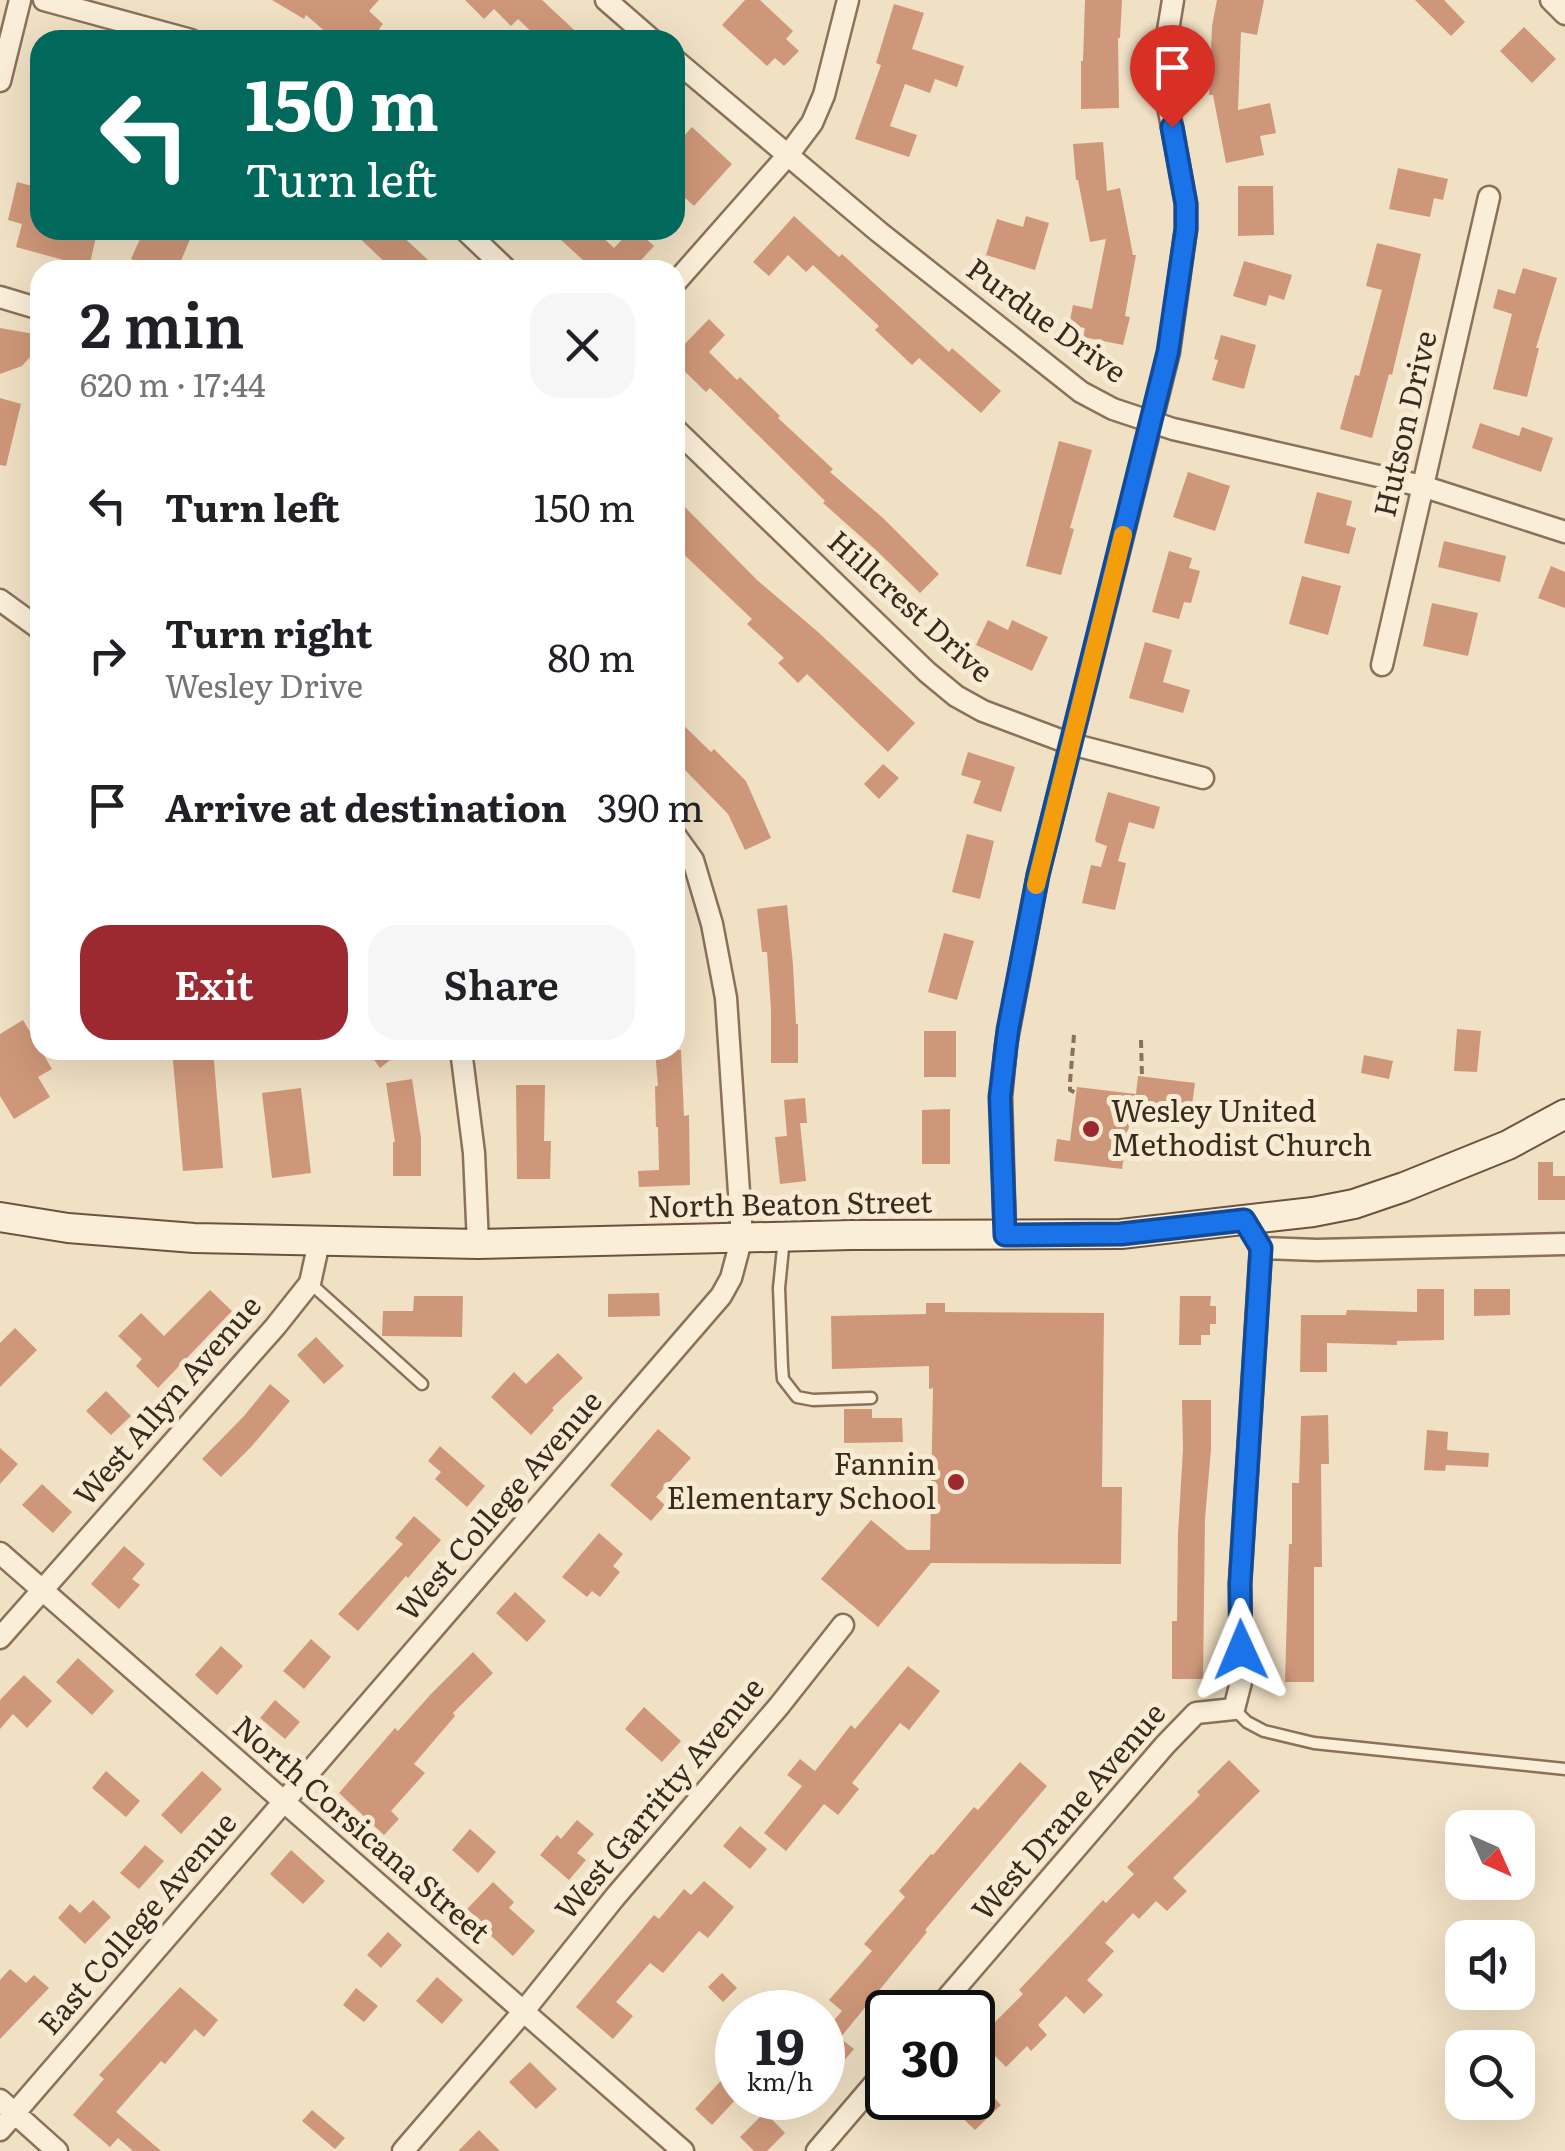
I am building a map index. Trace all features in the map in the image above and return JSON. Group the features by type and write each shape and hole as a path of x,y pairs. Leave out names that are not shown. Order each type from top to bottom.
{"main road":[{"name":"North Beaton Street","path":"0,1218 194,1238 319,1242 478,1244 784,1236 1121,1234 1354,1204 1508,1145 1565,1114"}],"street":[{"path":"0,81 20,0"},
{"path":"44,0 154,30"},
{"path":"606,0 640,30"},
{"path":"685,272 812,123 824,95 848,0"},
{"path":"1005,1235 1000,1097 1006,1045 1038,875 1168,352 1186,229 1186,204 1165,89 1165,49 1173,0"},
{"path":"1551,0 1565,14"},
{"name":"Purdue Drive","path":"685,68 879,232 1082,392 1113,409 1151,422 1422,486 1565,532"},
{"name":"Hutson Drive","path":"1382,665 1489,198"},
{"path":"475,240 496,260"},
{"path":"0,297 30,305"},
{"name":"Hillcrest Drive","path":"685,439 956,696 982,712 1071,744 1203,778"},
{"path":"0,600 30,622"},
{"path":"685,849 693,860 712,924 726,998 742,1237"},
{"path":"462,1060 474,1153 478,1244"},
{"path":"1234,1708 1241,1682 1240,1584 1261,1248 1244,1220"},
{"name":"West College Avenue","path":"283,1802 721,1296 731,1278 742,1237"},
{"name":"West Allyn Avenue","path":"0,1638 275,1327 310,1282 319,1242"},
{"path":"1261,1248 1565,1244"},
{"name":"North Corsicana Street","path":"0,1553 683,2151"},
{"name":"West Garritty Avenue","path":"403,2151 843,1625"},
{"name":"West Drane Avenue","path":"954,1990 1196,1713 1234,1708"},
{"name":"East College Avenue","path":"0,2130 7,2107 283,1802"},
{"path":"817,2151 865,2095"},
{"path":"7,2107 57,2151"}],"lane":[{"path":"784,1236 778,1288 783,1380 797,1397 871,1398"},
{"path":"310,1282 422,1384"},
{"path":"1234,1708 1264,1731 1314,1743 1565,1769"}],"path":[{"path":"1074,1035 1070,1090 1076,1092"},
{"path":"1141,1040 1142,1077"}],"building":[{"path":"272,0 379,0 369,11 383,24 380,30 323,30 306,15 304,19"},
{"path":"465,0 542,0 574,30 530,30 518,19 511,26 494,9 484,19"},
{"path":"745,0 760,0 793,31 786,39 799,51 784,66 775,58 767,66 722,25"},
{"path":"1085,0 1122,0 1119,108 1081,109"},
{"path":"1217,0 1264,0 1257,35 1241,32 1238,110 1270,103 1276,133 1260,136 1264,155 1226,163 1213,95 1209,95"},
{"path":"1415,0 1444,0 1465,22 1451,36"},
{"path":"894,4 924,13 912,49 964,66 957,87 935,79 930,93 905,84 890,126 917,135 909,157 855,139 881,65 876,63"},
{"path":"1524,27 1556,59 1532,83 1500,51"},
{"path":"692,127 732,164 694,206 685,198 685,135"},
{"path":"1103,142 1107,191 1120,188 1136,255 1123,345 1083,337 1085,328 1069,325 1073,305 1092,309 1106,239 1090,242 1076,180 1073,144"},
{"path":"1398,168 1448,179 1443,200 1434,198 1430,217 1389,209"},
{"path":"17,182 30,185 30,240 95,240 91,260 63,260 16,247 22,224 8,220"},
{"path":"1238,186 1273,186 1274,235 1238,236"},
{"path":"794,216 839,257 842,254 949,352 952,348 1001,391 981,413 919,358 912,365 875,330 879,326 813,265 806,272 788,255 769,276 753,262"},
{"path":"1026,216 1049,223 1035,270 986,255 997,219 1023,227"},
{"path":"140,240 190,240 181,260 131,259"},
{"path":"362,240 407,240 428,260 382,260"},
{"path":"561,240 606,240 614,248 622,240 647,240 654,246 641,260 583,260"},
{"path":"1377,243 1421,254 1392,375 1389,374 1372,438 1340,429 1382,290 1366,286"},
{"path":"1244,261 1292,275 1284,300 1269,295 1266,306 1233,296"},
{"path":"1523,268 1557,278 1536,348 1527,397 1493,389 1512,314 1493,308 1498,289 1515,294"},
{"path":"709,319 725,335 709,352 737,380 740,377 833,469 830,472 939,574 920,593 823,503 710,388 706,392 685,372 685,344"},
{"path":"0,328 30,333 30,357 22,366 0,374"},
{"path":"1221,335 1256,345 1244,389 1212,380"},
{"path":"0,398 21,404 6,466 0,465"},
{"path":"1480,423 1519,436 1522,427 1553,438 1541,472 1472,448"},
{"path":"1059,441 1092,450 1061,575 1026,566"},
{"path":"1188,472 1230,486 1215,531 1173,517"},
{"path":"1317,492 1352,501 1346,525 1356,528 1349,554 1304,543"},
{"path":"685,507 757,580 915,723 888,752 807,674 798,683 778,663 784,658 747,624 752,619 685,555"},
{"path":"1444,541 1506,556 1500,582 1438,567"},
{"path":"1169,551 1192,558 1189,568 1200,571 1191,603 1184,602 1179,619 1152,612"},
{"path":"1551,566 1565,572 1565,608 1538,598"},
{"path":"1302,576 1341,586 1328,635 1289,624"},
{"path":"1432,603 1478,613 1468,656 1423,646"},
{"path":"988,620 1008,630 1012,620 1048,637 1032,671 976,645"},
{"path":"1145,642 1172,650 1163,682 1190,690 1183,713 1129,698"},
{"path":"685,727 746,781 771,838 745,850 728,814 685,770"},
{"path":"968,752 1015,767 1001,812 973,803 981,781 961,775"},
{"path":"883,764 899,778 879,799 864,784"},
{"path":"1108,792 1160,807 1154,829 1129,822 1118,861 1126,863 1115,910 1082,903 1091,865 1101,867 1107,846 1095,839"},
{"path":"967,834 994,841 980,899 952,892"},
{"path":"787,905 798,1063 771,1063 767,952 762,952 757,909"},
{"path":"944,933 974,941 957,1000 928,992"},
{"path":"23,1020 30,1032 30,1060 47,1060 52,1069 38,1077 50,1097 14,1119 0,1096 0,1034"},
{"path":"1457,1029 1481,1031 1477,1072 1454,1071"},
{"path":"924,1031 956,1031 956,1077 924,1077"},
{"path":"1364,1055 1393,1061 1389,1079 1361,1073"},
{"path":"173,1060 214,1060 223,1168 183,1171"},
{"path":"374,1060 390,1060 380,1068"},
{"path":"656,1060 681,1060 684,1116 689,1115 690,1185 639,1187 638,1171 659,1170"},
{"name":"Wesley United Methodist Church","path":"1138,1076 1195,1083 1190,1120 1131,1113 1122,1169 1054,1161 1057,1139 1070,1141 1077,1087 1136,1094"},
{"path":"412,1079 421,1138 421,1176 393,1176 395,1142 386,1083"},
{"path":"516,1085 545,1085 544,1141 551,1141 550,1179 517,1179"},
{"path":"301,1088 311,1173 272,1178 262,1093"},
{"path":"805,1098 807,1123 800,1123 806,1181 780,1184 775,1137 787,1136 784,1100"},
{"path":"950,1109 950,1164 922,1164 922,1110"},
{"path":"1538,1162 1553,1162 1553,1176 1565,1176 1565,1200 1538,1200"},
{"path":"1417,1289 1444,1289 1444,1340 1397,1341 1397,1345 1327,1343 1327,1372 1300,1372 1301,1315 1346,1315 1347,1310 1417,1312"},
{"path":"1474,1289 1510,1289 1510,1315 1474,1316"},
{"path":"210,1290 232,1311 158,1388 136,1366 142,1359 118,1336 141,1313 164,1336"},
{"path":"659,1293 660,1316 608,1317 608,1294"},
{"path":"414,1296 463,1296 462,1337 382,1336 383,1311 413,1311"},
{"path":"1180,1296 1211,1296 1210,1306 1216,1306 1216,1324 1210,1324 1210,1335 1201,1335 1201,1345 1179,1345"},
{"path":"926,1303 945,1303 945,1312 1104,1313 1102,1487 1122,1487 1121,1564 931,1563 878,1627 821,1579 871,1520 907,1550 930,1550 933,1388 929,1389 929,1366 832,1369 831,1316 926,1314"},
{"path":"15,1328 37,1350 0,1387 0,1343"},
{"path":"316,1337 344,1366 324,1384 297,1355"},
{"path":"558,1353 583,1378 531,1435 491,1397 514,1372 526,1384"},
{"path":"270,1384 290,1401 221,1477 202,1459"},
{"path":"106,1391 131,1416 111,1435 86,1411"},
{"path":"1182,1400 1211,1400 1203,1679 1172,1679"},
{"path":"844,1409 872,1409 872,1418 902,1418 903,1442 844,1443"},
{"path":"1328,1415 1329,1464 1321,1464 1322,1567 1314,1567 1314,1682 1285,1682 1292,1483 1299,1483 1301,1416"},
{"path":"658,1429 691,1458 656,1497 665,1505 651,1521 610,1485"},
{"path":"1427,1430 1448,1432 1447,1450 1489,1453 1488,1467 1446,1465 1445,1471 1424,1470"},
{"path":"440,1446 485,1486 467,1507 435,1479 441,1472 428,1461"},
{"path":"0,1448 18,1464 0,1484"},
{"path":"42,1484 72,1512 53,1533 22,1505"},
{"path":"414,1516 441,1540 358,1631 338,1614 403,1544 395,1538"},
{"path":"599,1533 623,1554 613,1566 620,1572 600,1597 592,1591 587,1597 562,1577"},
{"path":"124,1546 145,1564 132,1579 140,1585 119,1609 91,1584"},
{"path":"515,1592 546,1621 527,1642 496,1613"},
{"path":"311,1639 331,1657 304,1689 283,1671"},
{"path":"221,1646 243,1666 217,1695 195,1675"},
{"path":"473,1652 493,1673 453,1713 455,1716 414,1764 425,1773 391,1811 399,1819 384,1835 339,1793 395,1728 398,1731"},
{"path":"78,1658 114,1691 92,1715 56,1682"},
{"path":"908,1666 940,1691 909,1730 900,1723 852,1783 859,1789 838,1815 824,1804 786,1851 764,1833 802,1786 787,1775 800,1759 815,1771 851,1725 855,1729"},
{"path":"24,1675 52,1701 27,1728 13,1714 0,1729 0,1700"},
{"path":"275,1700 300,1722 285,1739 260,1718"},
{"path":"644,1707 681,1741 662,1762 625,1729"},
{"path":"1229,1760 1260,1791 1173,1878 1187,1891 1167,1911 1156,1901 1139,1919 1133,1913 1105,1943 1114,1951 1087,1980 1103,1995 1084,2014 1066,1996 1038,2025 1047,2035 1031,2051 1027,2046 1006,2067 995,2056 995,2022 1023,1994 1019,1990 1103,1900 1106,1903 1134,1874 1127,1867 1200,1795 1197,1792"},
{"path":"1020,1762 1047,1786 879,1990 865,1990 865,2008 845,2032 845,1990 838,1990 872,1951 864,1944 905,1897 899,1891 974,1807 978,1810"},
{"path":"106,1771 140,1801 126,1817 92,1788"},
{"path":"202,1771 222,1789 181,1834 161,1815"},
{"path":"577,1820 594,1834 577,1853 586,1860 569,1880 540,1855"},
{"path":"740,1826 767,1849 750,1869 723,1846"},
{"path":"470,1829 496,1852 478,1873 452,1850"},
{"path":"145,1845 164,1861 139,1889 120,1873"},
{"path":"291,1850 325,1881 303,1904 270,1874"},
{"path":"704,1881 734,1907 708,1938 699,1931 663,1973 650,1963 616,2002 633,2016 613,2039 576,2007 654,1915 659,1919 684,1889 691,1895"},
{"path":"493,1882 514,1902 509,1908 535,1931 513,1956 467,1909"},
{"path":"93,1900 111,1917 85,1944 58,1918 70,1904 80,1913"},
{"path":"388,1932 402,1945 381,1968 367,1955"},
{"path":"10,1969 26,1983 34,1975 49,1988 0,2039 0,1980"},
{"path":"722,1973 737,1988 715,1990 715,1994 708,1987"},
{"path":"437,1977 463,2000 442,2024 416,2001"},
{"path":"180,1987 218,2020 204,2037 195,2029 116,2112 161,2151 133,2151 118,2138 110,2147 73,2115 104,2079 99,2075"},
{"path":"356,1988 378,2006 364,2022 343,2005"},
{"path":"845,2042 854,2049 845,2060"},
{"path":"530,2062 557,2089 536,2109 509,2082"},
{"path":"715,2087 717,2120 712,2125 695,2109"},
{"path":"312,2110 345,2138 335,2149 302,2121"},
{"path":"757,2120 773,2120 785,2133 767,2151 754,2151 740,2137"},
{"path":"965,2120 985,2120 975,2130"},
{"path":"479,2130 500,2151 458,2151"}],"slow traffic":[{"path":"1036,885 1123,535"}],"place":[{"name":"Wesley United Methodist Church","path":"1091,1129"},
{"name":"Fannin Elementary School","path":"956,1482"}],"route":[{"path":"1172,127 1186,204 1186,229 1168,352 1038,875 1008,1030 1000,1097 1005,1235 1121,1234 1244,1220 1261,1248 1240,1584 1241,1650"}]}
